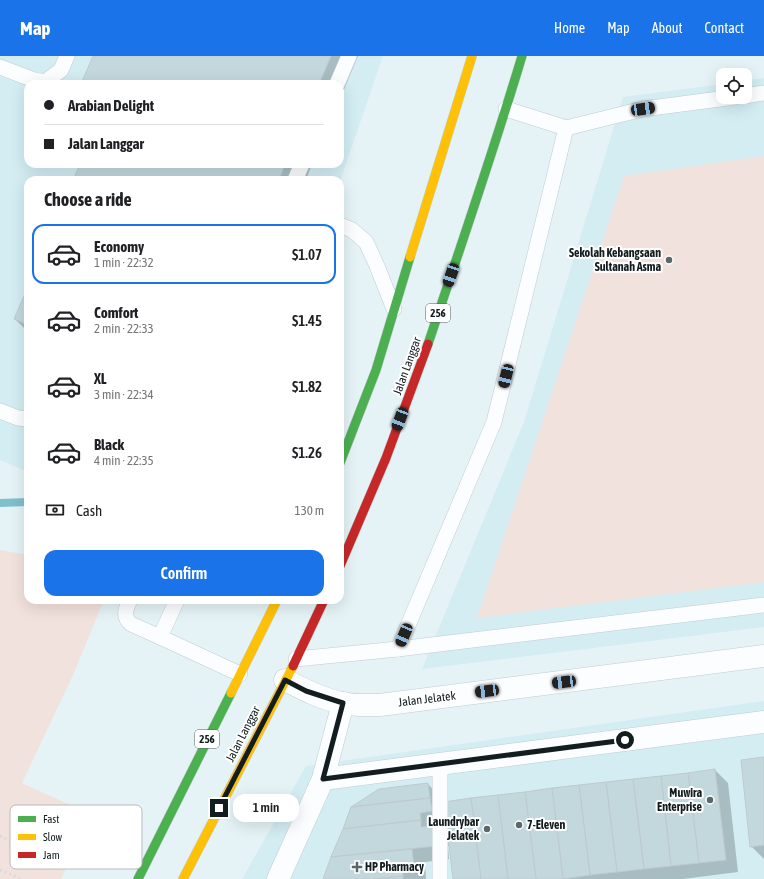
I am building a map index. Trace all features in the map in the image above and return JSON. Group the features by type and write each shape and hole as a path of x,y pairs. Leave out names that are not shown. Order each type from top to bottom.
{"main road":[{"path":"344,454 376,370 472,56"},
{"name":"Jalan Langgar","path":"344,557 386,458 415,380 506,109 522,56"},
{"name":"256","path":"138,879 275,604"},
{"name":"Jalan Langgar","path":"182,879 296,659 322,604"}],"street":[{"name":"Jalan Jelatek","path":"285,680 312,693 343,703 361,706 380,705 764,656"},
{"path":"278,879 323,779 343,703"},
{"path":"323,779 764,722"}],"lane":[{"path":"48,80 61,70 67,56"},
{"path":"339,80 349,56"},
{"path":"0,67 34,80"},
{"path":"752,95 764,93"},
{"path":"506,109 566,128 643,109 716,99"},
{"path":"398,649 494,422 566,128"},
{"path":"344,227 352,230 366,242 394,309"},
{"path":"0,411 18,418 24,419"},
{"path":"128,604 125,612 127,621 131,624 240,674"},
{"path":"160,637 175,604"},
{"path":"296,659 398,649 764,605"},
{"path":"440,764 440,879"}],"path":[{"path":"0,836 10,840"},
{"path":"0,870 22,879"}],"shaded area":[{"path":"0,56 383,56 342,176 24,176 24,470 0,460"},
{"name":"Sekolah Kebangsaan Sultanah Asma","path":"764,78 764,627 422,669 524,422 623,97 716,85 716,104 752,104 752,80"},
{"name":"Sekolah Kebangsaan Sultanah Asma","path":"764,156 764,582 477,618 624,176"},
{"path":"0,550 24,554 24,604 102,604 73,675 22,783 70,805 10,805 10,869 65,869 61,879 0,879"},
{"path":"764,701 764,879 242,879 306,766"}],"building":[{"path":"93,56 331,56 321,80 83,80"},
{"path":"78,168 284,168 280,176 75,176"},
{"path":"24,296 24,323 14,319"},
{"path":"764,757 764,845 750,847 741,760"},
{"path":"715,769 726,860 699,863 688,773"},
{"path":"688,773 699,863 671,866 661,776"},
{"path":"661,776 671,866 644,869 633,779"},
{"path":"633,779 644,869 617,872 606,782"},
{"path":"606,782 617,872 590,875 579,785"},
{"path":"428,783 430,798 351,807 379,789"},
{"path":"579,785 590,875 563,879 552,788"},
{"path":"552,788 563,879 536,879 525,792"},
{"path":"525,792 536,879 508,879 498,795"},
{"path":"498,795 508,879 481,879 471,798"},
{"path":"430,798 432,811 420,813 421,820 343,829 351,807"},
{"path":"471,798 481,879 453,879 444,802"},
{"path":"421,820 421,827 435,826 437,846 331,857 343,829"},
{"path":"412,849 414,866 402,867 403,876 373,879 323,879 331,857"},
{"path":"403,876 403,879 373,879"}],"waterway":[{"path":"0,503 24,502"}],"traffic: fast":[{"path":"428,344 522,56"},
{"path":"344,453 376,370 410,257"},
{"path":"138,879 231,693"}],"traffic: slow":[{"path":"410,257 472,56"},
{"path":"231,693 275,604"},
{"path":"183,879 293,666"}],"traffic: jam":[{"path":"344,557 386,458 428,344"},
{"path":"293,666 322,604"}],"place":[{"name":"Sekolah Kebangsaan Sultanah Asma","path":"669,260"},
{"name":"Muwira Enterprise","path":"710,800"},
{"name":"7-Eleven","path":"519,825"},
{"name":"Laundrybar Jelatek","path":"487,829"},
{"name":"HP Pharmacy","path":"357,867"}],"route":[{"path":"219,808 285,680 306,691 343,703 323,779 625,740"}]}
